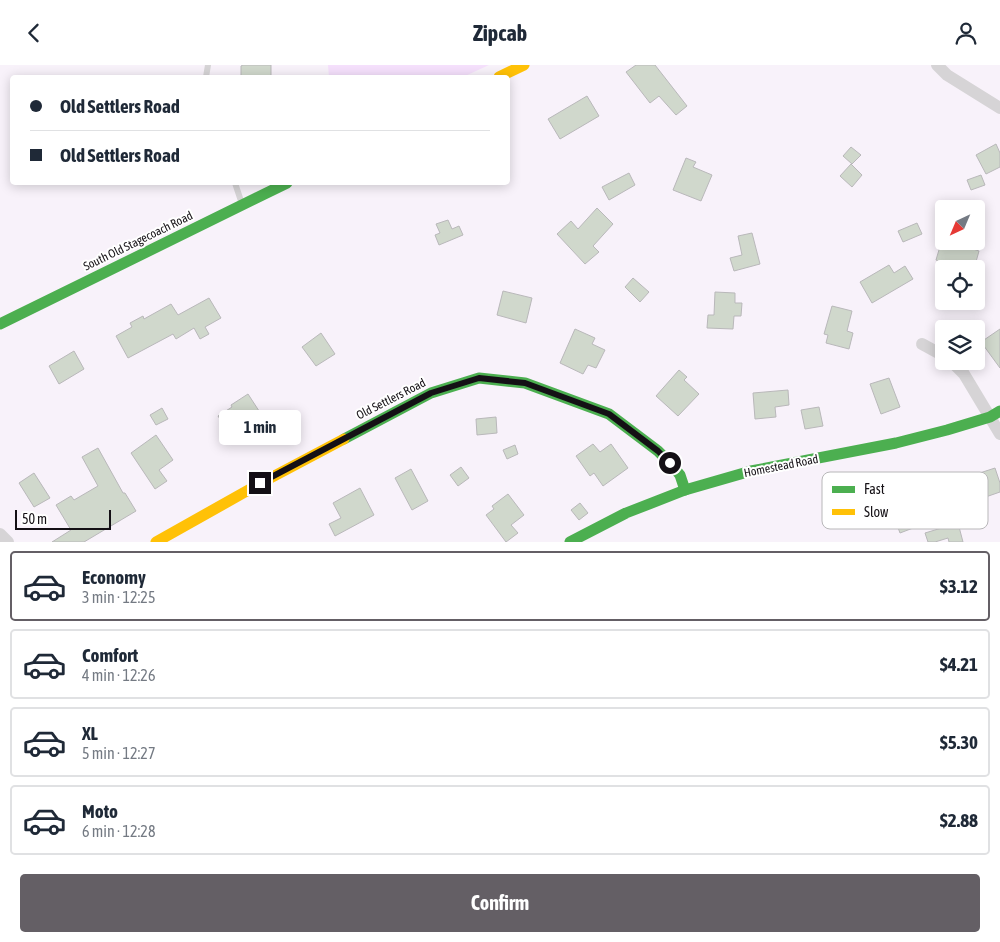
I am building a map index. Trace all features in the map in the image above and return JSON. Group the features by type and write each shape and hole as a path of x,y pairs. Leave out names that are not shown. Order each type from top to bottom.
{"street":[{"path":"503,75 524,65"},
{"path":"937,65 947,75 1000,108"},
{"name":"South Old Stagecoach Road","path":"0,325 283,185"},
{"path":"922,344 935,351"},
{"path":"960,370 995,414 1000,434"},
{"name":"Old Settlers Road","path":"156,542 260,483 431,393 479,378 525,383 609,414 658,451 670,463 680,475 685,490"},
{"name":"Homestead Road","path":"570,542 626,513 685,490 751,471 896,443 947,430 995,414"},
{"path":"0,534 8,542"}],"lane":[{"path":"236,185 242,205"}],"shaded area":[{"path":"328,65 489,65 467,75 329,75"}],"building":[{"path":"271,65 271,75 241,75 241,66"},
{"path":"636,65 655,65 687,106 676,115 659,96 650,103 626,72"},
{"path":"587,96 599,116 560,139 548,119"},
{"path":"996,144 1000,153 1000,167 986,174 976,155"},
{"path":"851,147 861,155 852,164 843,156"},
{"path":"686,158 696,162 693,167 712,175 701,201 673,190"},
{"path":"851,164 862,175 852,187 840,176"},
{"path":"629,173 635,185 609,200 602,187"},
{"path":"981,175 985,185 971,190 967,180"},
{"path":"597,208 613,224 593,246 599,252 585,264 557,234 571,221 578,229"},
{"path":"448,220 452,229 459,226 463,235 439,245 435,235 440,233 436,224"},
{"path":"917,223 922,234 903,242 898,231"},
{"path":"752,233 760,264 734,271 730,258 742,255 738,236"},
{"path":"939,250 979,251 976,260 936,260"},
{"path":"889,265 894,273 905,266 913,279 872,303 860,282"},
{"path":"633,278 649,292 640,302 625,287"},
{"path":"503,291 532,298 526,323 497,315"},
{"path":"715,292 735,293 735,303 742,303 741,316 734,316 733,329 707,328 708,315 714,315"},
{"path":"209,298 221,318 205,327 209,334 200,339 194,328 176,339 173,334 128,358 116,336 132,327 130,323 143,316 144,319 171,304 178,315"},
{"path":"832,306 852,311 847,331 853,333 849,349 826,343 828,335 824,334"},
{"path":"575,329 595,338 592,344 605,350 596,368 588,365 583,374 560,363"},
{"path":"1000,329 1000,368 985,347 985,339"},
{"path":"321,333 335,354 316,366 302,347"},
{"path":"74,351 84,369 59,384 49,366"},
{"path":"679,370 687,377 684,380 699,394 678,416 656,396"},
{"path":"889,378 900,407 881,414 870,384"},
{"path":"788,390 789,405 775,407 776,417 755,419 753,393"},
{"path":"248,394 261,414 230,434 218,416"},
{"path":"819,407 823,426 805,429 801,410"},
{"path":"162,408 168,419 156,425 150,415"},
{"path":"496,417 497,433 477,435 476,419"},
{"path":"156,435 173,460 159,470 167,481 155,489 131,453"},
{"path":"593,444 600,452 611,444 628,468 603,486 594,473 590,476 576,456"},
{"path":"515,445 518,454 507,459 503,450"},
{"path":"98,448 123,493 125,493 136,511 84,542 52,542 71,530 56,505 71,496 74,500 98,486 82,457"},
{"path":"461,467 469,478 458,486 450,475"},
{"path":"995,468 1000,483 1000,492 988,496 988,472 983,472"},
{"path":"411,469 428,501 412,510 395,478"},
{"path":"34,473 50,498 34,507 19,483"},
{"path":"360,488 374,515 335,536 329,524 341,518 333,503"},
{"path":"508,494 524,515 511,525 518,533 506,542 486,515 494,509 492,506"},
{"path":"580,503 588,513 579,520 571,510"},
{"path":"898,529 910,529 900,533"},
{"path":"938,529 960,529 963,542 949,542 948,538 928,542 925,533"}],"traffic: fast":[{"path":"0,324 283,185"},
{"path":"344,439 431,393 479,378 525,383 609,414 658,451 680,475 685,490"},
{"path":"570,542 626,513 685,490 751,471 896,443 990,417 1000,411"}],"traffic: slow":[{"path":"503,75 524,65"},
{"path":"156,542 344,439"}],"route":[{"path":"260,483 431,393 479,378 525,383 609,414 658,451 670,463"}]}
